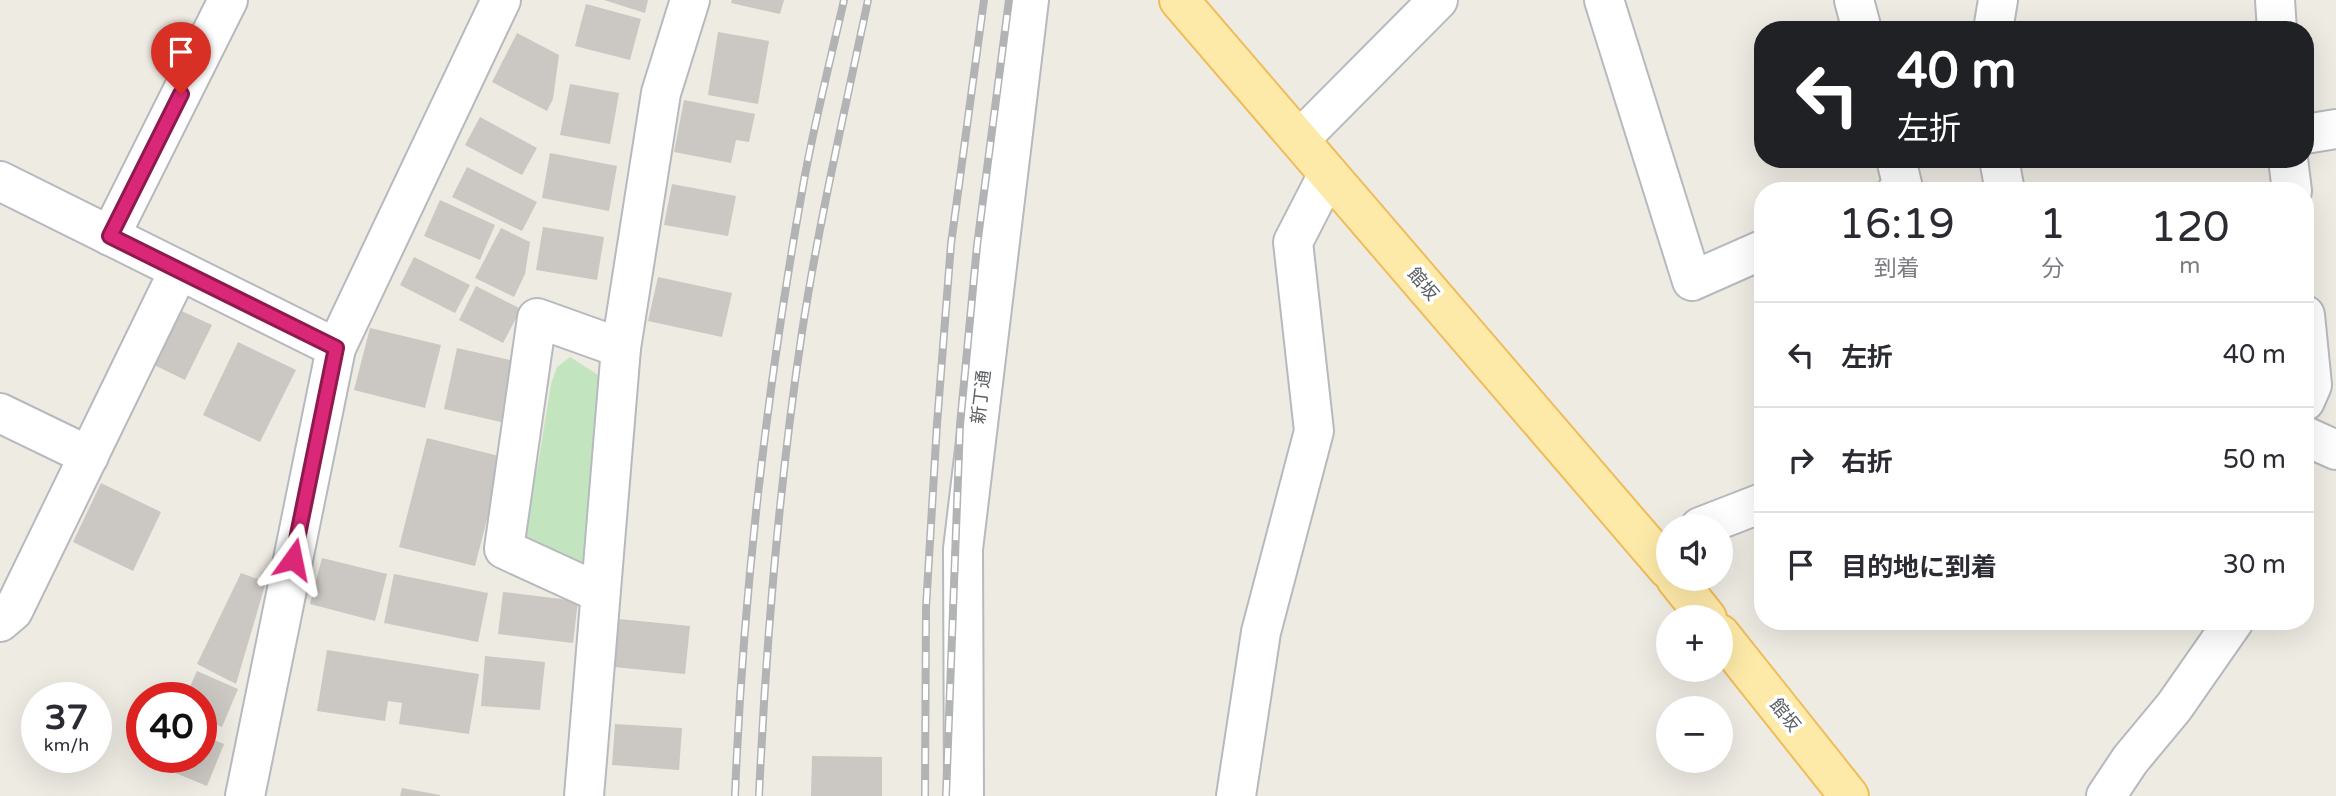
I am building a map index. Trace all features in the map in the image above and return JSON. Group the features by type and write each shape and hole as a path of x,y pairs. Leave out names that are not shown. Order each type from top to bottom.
{"main road":[{"name":"館坂","path":"1179,0 1328,174 1656,544"},
{"path":"1686,591 1697,605"},
{"name":"館坂","path":"1733,651 1849,796"}],"street":[{"path":"110,236 229,0"},
{"path":"245,796 336,348 501,0"},
{"path":"584,796 621,348 661,93 690,0"},
{"name":"新丁通","path":"964,796 963,549 1029,0"},
{"path":"1300,139 1438,0"},
{"path":"1604,0 1692,281 1754,254"},
{"path":"1854,0 1860,21"},
{"path":"1994,21 1998,0"},
{"path":"2275,0 2276,21"},
{"path":"2314,133 2336,129"},
{"path":"1236,796 1261,632 1314,431 1293,242 1328,174"},
{"path":"0,181 336,348"},
{"path":"4,612 89,456 180,271"},
{"path":"600,593 504,549 537,318 621,348"},
{"path":"0,413 89,456"},
{"path":"2314,440 2336,450"},
{"path":"1733,514 1754,506"},
{"path":"2106,796 2130,761 2174,707 2228,630"}],"green space":[{"path":"570,357 606,380 593,573 520,540 538,464 551,384 557,367"}],"building":[{"path":"604,0 648,0 645,13"},
{"path":"732,0 784,0 780,14 731,3"},
{"path":"586,4 641,19 630,60 575,46"},
{"path":"718,32 769,41 758,104 708,95"},
{"path":"517,33 559,55 553,99 547,111 492,82"},
{"path":"570,84 619,93 610,144 560,135"},
{"path":"684,100 755,114 749,142 736,140 731,163 674,152"},
{"path":"480,117 537,148 522,175 465,145"},
{"path":"550,153 617,166 609,211 542,198"},
{"path":"467,167 537,202 522,231 452,197"},
{"path":"672,184 736,196 728,236 664,225"},
{"path":"440,200 495,225 480,260 424,236"},
{"path":"543,227 604,237 597,280 536,270"},
{"path":"501,228 530,242 525,274 514,297 475,278"},
{"path":"414,257 470,285 455,313 400,285"},
{"path":"658,277 732,293 722,337 648,321"},
{"path":"476,286 521,309 503,343 459,320"},
{"path":"173,307 212,325 185,380 146,361"},
{"path":"370,328 441,345 425,408 354,390"},
{"path":"238,342 296,370 260,442 203,415"},
{"path":"457,348 515,361 501,422 444,409"},
{"path":"427,438 503,457 475,566 399,547"},
{"path":"101,483 161,512 133,571 73,542"},
{"path":"322,558 387,574 375,621 310,604"},
{"path":"241,573 266,582 236,684 197,664"},
{"path":"394,574 488,593 478,642 384,623"},
{"path":"503,592 578,601 573,643 498,634"},
{"path":"619,619 690,626 685,674 614,667"},
{"path":"327,650 479,674 469,734 399,724 402,703 388,701 385,721 317,711"},
{"path":"485,656 545,662 540,710 481,706"},
{"path":"197,671 238,689 222,727 217,725 217,682 192,682"},
{"path":"615,724 682,728 679,770 612,765"},
{"path":"217,741 224,744 217,761"},
{"path":"812,756 882,757 882,796 811,796"},
{"path":"175,773 212,773 207,786"},
{"path":"402,788 440,795 440,796 400,796"}],"railway":[{"path":"735,796 744,643 758,490 778,337 803,186 844,0"},
{"path":"759,796 765,680 794,390 816,249 868,0"},
{"path":"925,796 926,608 937,424 951,244 984,0"},
{"path":"946,796 960,425 977,246 1009,0"}],"route":[{"path":"181,94 110,236 336,348 293,559"}]}
